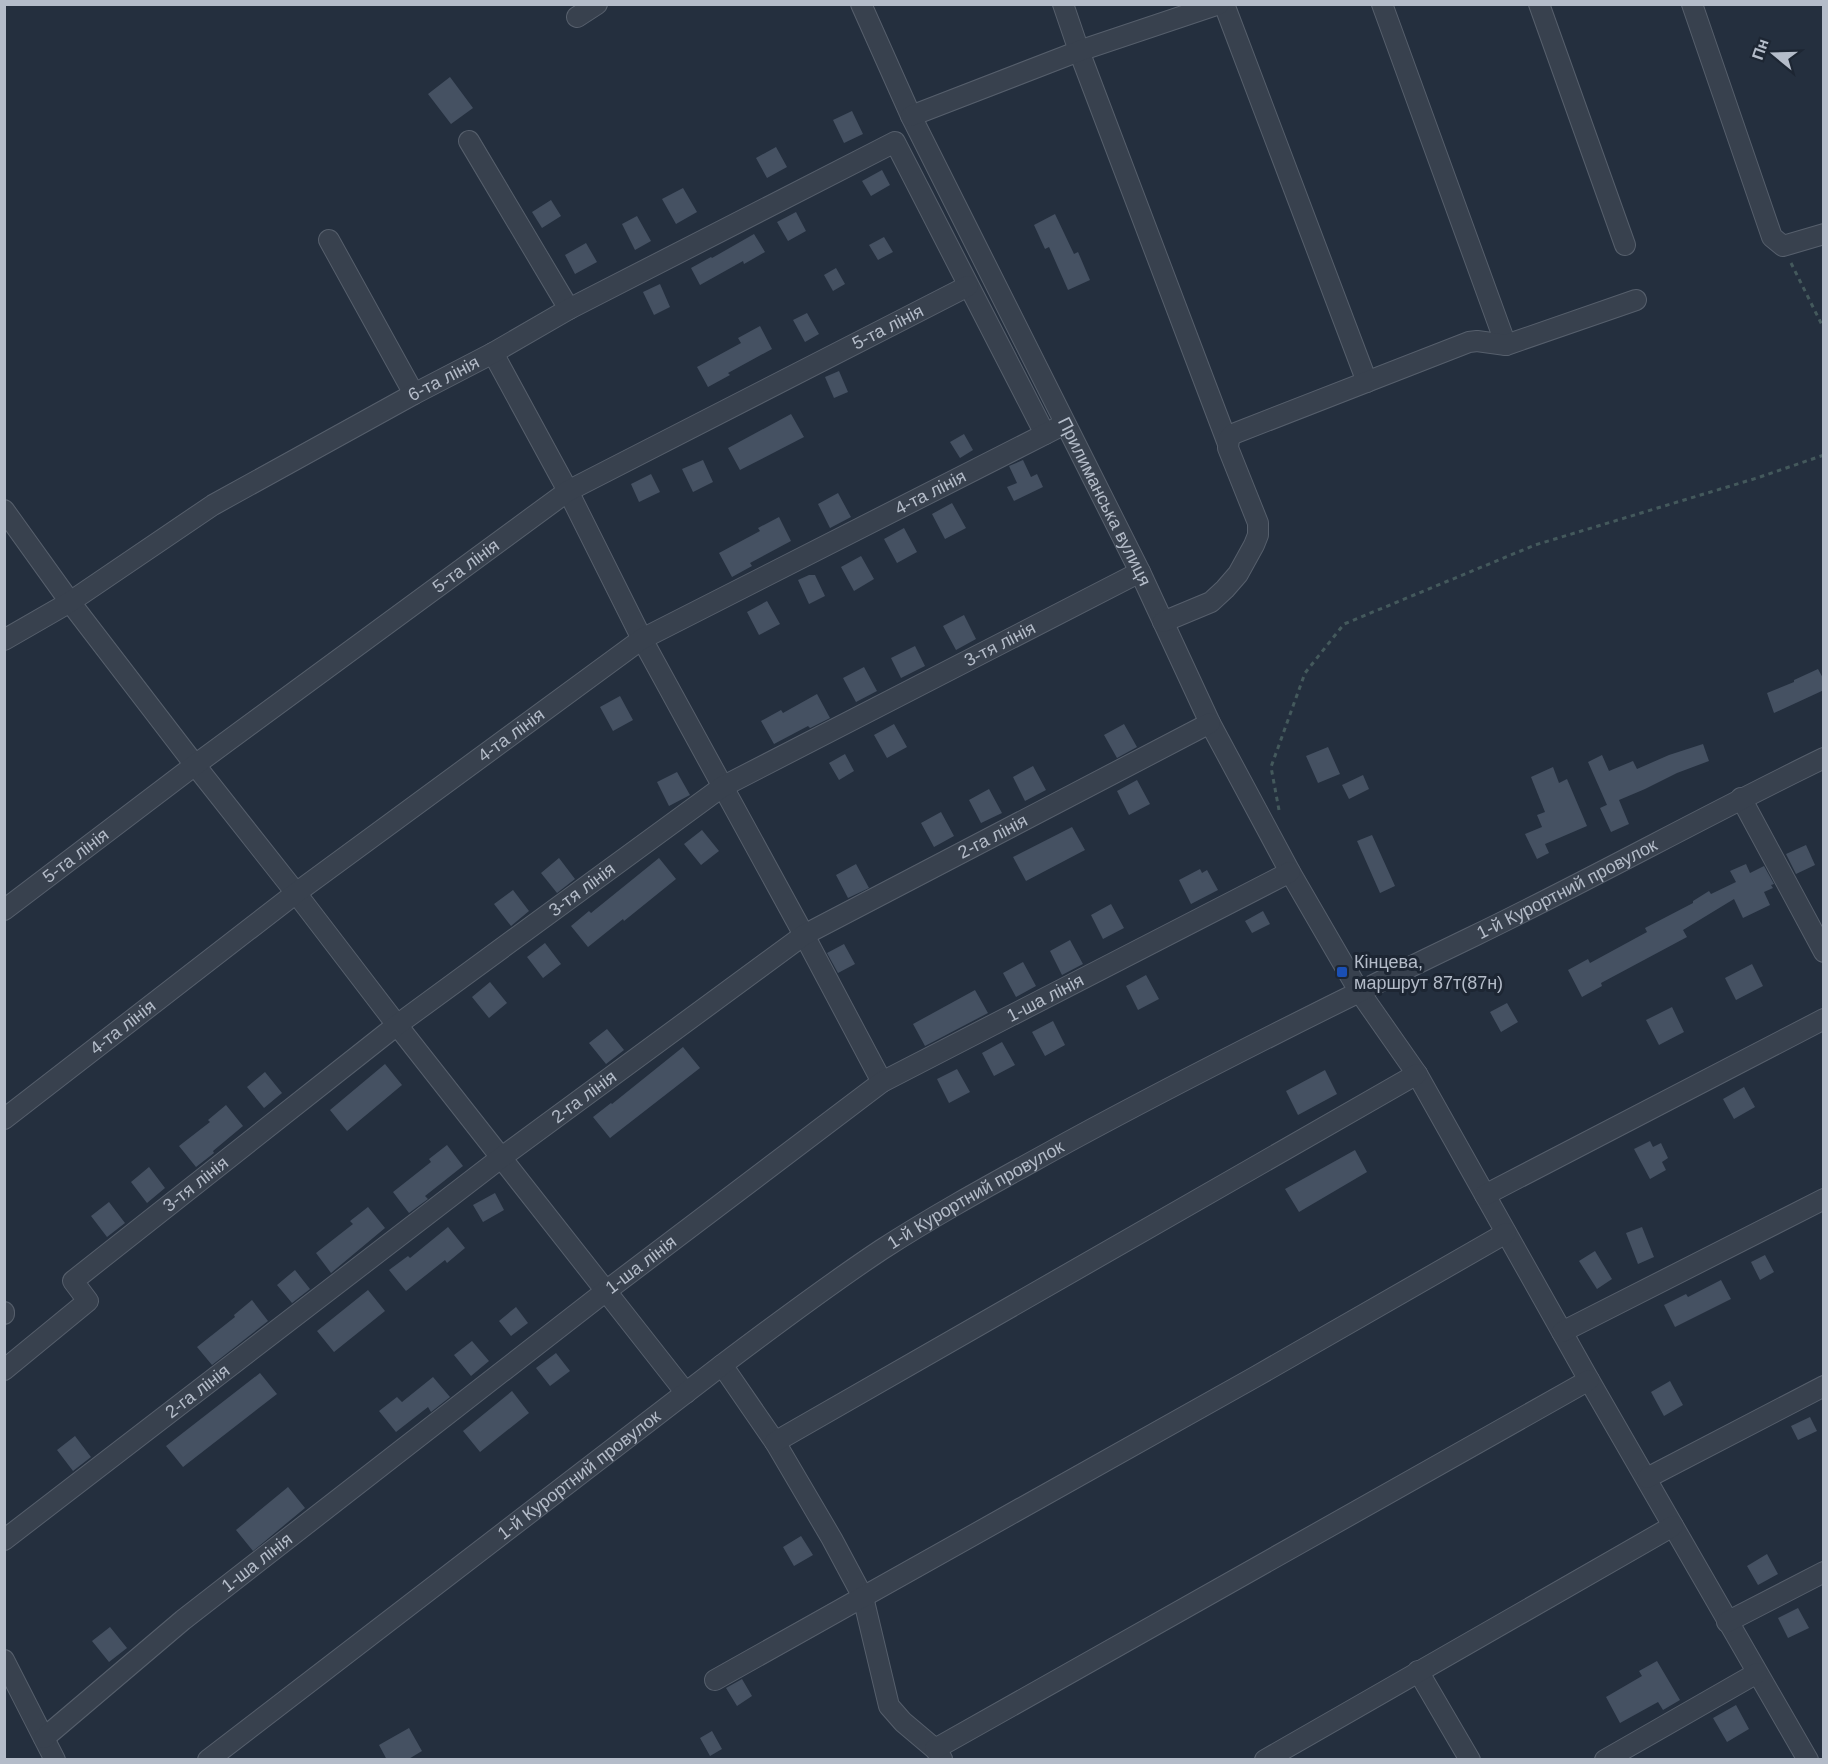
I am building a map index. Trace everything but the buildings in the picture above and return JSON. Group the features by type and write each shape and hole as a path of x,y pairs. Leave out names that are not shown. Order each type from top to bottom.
{"street":[{"path":"577,17 597,4"},
{"name":"Прилиманська вулиця","path":"861,4 912,116 1140,572 1210,723 1290,872 1359,991 1417,1074 1589,1380 1808,1760"},
{"path":"1064,4 1079,51 1258,523 1258,535 1238,574 1225,589 1210,602 1163,622"},
{"path":"912,116 1079,51 1219,4"},
{"path":"1224,4 1367,382"},
{"path":"1382,4 1506,345"},
{"path":"1539,4 1625,245"},
{"path":"1692,4 1772,237 1783,246 1824,234"},
{"path":"469,141 569,309"},
{"name":"6-та лінія","path":"4,640 70,602 213,505 493,353 569,309 895,142 968,286"},
{"path":"329,240 414,394"},
{"path":"968,286 1045,434"},
{"name":"5-та лінія","path":"4,910 195,765 568,491 968,286"},
{"path":"1228,444 1233,434 1469,342 1506,345 1636,300"},
{"path":"493,353 568,491 642,639 882,1082"},
{"name":"4-та лінія","path":"4,1119 296,893 642,639 1065,424"},
{"path":"4,510 70,602 195,765 686,1393"},
{"name":"3-тя лінія","path":"4,1370 87,1301 73,1281 397,1025 722,787 1140,572"},
{"name":"2-га лінія","path":"4,1540 502,1157 804,935 1210,723"},
{"name":"1-й Курортний провулок","path":"208,1760 722,1365 883,1249 984,1188 1119,1114 1824,758"},
{"path":"1741,798 1824,952"},
{"name":"1-ша лінія","path":"44,1738 183,1620 606,1291 882,1082 1290,872"},
{"path":"1485,1195 1824,1019"},
{"path":"775,1443 1417,1074"},
{"path":"1562,1332 1824,1199"},
{"path":"715,1680 1506,1233"},
{"path":"722,1365 775,1443 832,1539 863,1597 889,1706 903,1722 939,1754 1589,1380"},
{"path":"1647,1478 1824,1386"},
{"path":"1265,1760 1673,1526"},
{"path":"1727,1622 1824,1572"},
{"path":"5,1663 55,1760"},
{"path":"1418,1671 1470,1760"},
{"path":"1605,1760 1757,1673"},
{"path":"1816,1760 1824,1756"}],"path":[{"path":"1783,246 1824,329"},
{"path":"1280,813 1271,767 1305,673 1344,624 1534,545 1757,478 1824,455"}],"place":[{"name":"Кінцева, маршрут 87т(87н)","path":"1342,972"}]}
